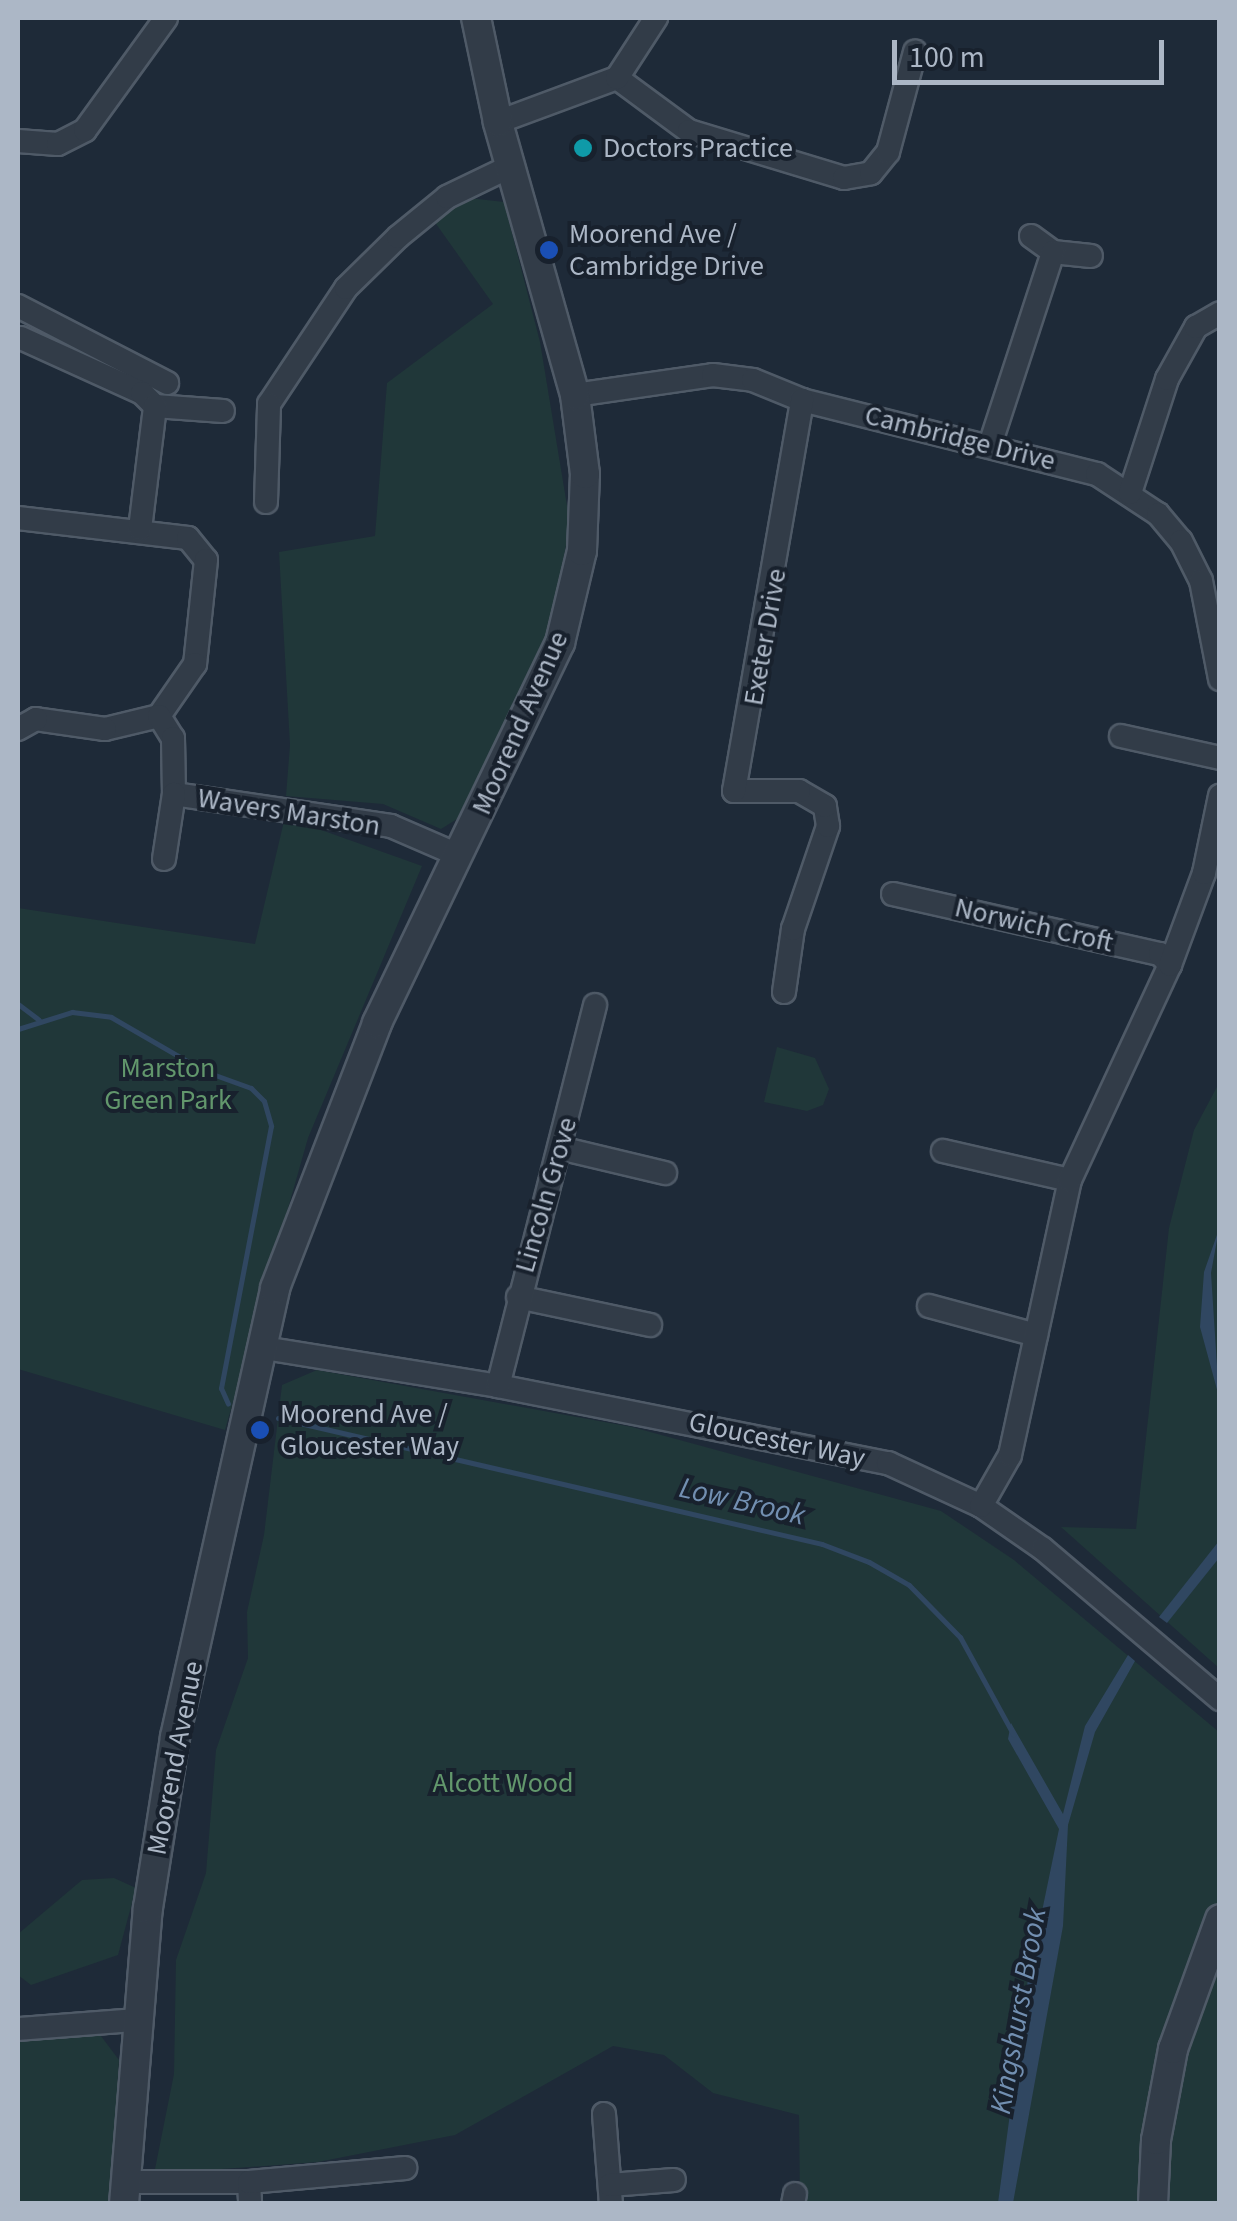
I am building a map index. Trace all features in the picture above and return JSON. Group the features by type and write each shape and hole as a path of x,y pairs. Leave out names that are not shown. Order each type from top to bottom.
{"street":[{"path":"18,141 58,144 85,130 166,18"},
{"name":"Moorend Avenue","path":"124,2193 136,2020 175,1737 271,1319 286,1292 296,1240 377,1022 537,698 571,600 585,506 575,394 498,122 476,18"},
{"path":"498,122 617,78 656,18"},
{"path":"617,78 689,130 844,178 871,173 888,152 915,52"},
{"path":"266,502 260,402 338,298 385,250 447,197 511,166"},
{"path":"1032,236 1053,252 1090,256"},
{"path":"990,446 1053,252"},
{"path":"18,306 168,383"},
{"path":"1130,493 1167,379 1196,328 1220,312"},
{"path":"21,338 142,392 155,406 223,412"},
{"name":"Cambridge Drive","path":"575,394 713,375 753,380 802,400 1097,474 1158,514 1194,567 1220,679"},
{"name":"Exeter Drive","path":"784,992 793,929 828,826 816,796 734,790 802,400"},
{"path":"140,529 155,406"},
{"path":"18,518 140,529 188,538 206,560 195,664 159,716 105,729 36,718 18,729"},
{"name":"Wavers Marston","path":"159,716 173,738 174,794 164,859"},
{"path":"1121,736 1220,758"},
{"name":"Wavers Marston","path":"174,794 391,826 458,856"},
{"path":"981,1506 1010,1455 1070,1180 1170,965 1204,873 1220,796"},
{"name":"Norwich Croft","path":"893,894 1160,954 1170,965"},
{"name":"Lincoln Grove","path":"498,1386 595,1006"},
{"path":"560,1148 665,1172"},
{"path":"943,1151 1070,1180"},
{"path":"518,1297 650,1326"},
{"path":"929,1306 1036,1335"},
{"name":"Gloucester Way","path":"264,1348 498,1386 888,1464 981,1506 1043,1549 1220,1699"},
{"path":"1153,2204 1156,2140 1173,2049 1220,1919"},
{"path":"18,2029 136,2020"},
{"path":"604,2114 610,2194 674,2180"},
{"path":"124,2193 249,2193 405,2168"}],"green space":[{"path":"469,198 504,202 540,342 570,524 551,627 457,819 441,829 383,804 286,796 290,745 279,552 375,536 387,383 493,304 434,221"},
{"name":"Marston Green Park","path":"285,817 422,866 308,1138 225,1430 18,1369 18,908 255,944"},
{"path":"777,1047 815,1058 829,1089 823,1105 807,1111 764,1102"},
{"path":"1219,1083 1219,1668 1061,1527 1136,1529 1169,1228 1194,1130"},
{"name":"Alcott Wood","path":"317,1370 632,1427 941,1511 1014,1560 1219,1732 1219,1897 1143,2203 800,2203 799,2115 713,2093 664,2055 613,2046 455,2135 318,2162 154,2174 174,2074 176,1960 206,1873 216,1750 248,1658 247,1612 264,1535 282,1385"},
{"path":"114,1878 136,1888 118,1955 31,1985 18,1975 18,1934 82,1880"},
{"path":"1219,1949 1219,2203 1165,2204 1176,2078"},
{"path":"84,2032 101,2036 119,2060 110,2203 18,2203 18,2039"}],"water":[{"path":"1219,1229 1211,1273 1219,1397 1200,1327 1204,1272"},
{"path":"1219,1541 1219,1558 1167,1623 1159,1617"},
{"path":"1128,1655 1135,1661 1095,1732 1068,1825 1063,1926 1013,2203 998,2203 1028,1979 1059,1829 1008,1739 1011,1723 1063,1814 1085,1726"}],"waterway":[{"path":"18,1004 39,1020"},
{"name":"Low Brook","path":"18,1029 72,1012 111,1017 204,1071 251,1088 264,1101 271,1126 221,1388 228,1404"},
{"name":"Low Brook","path":"278,1418 822,1544 869,1562 909,1585 960,1637 1013,1734"}],"place":[{"name":"Doctors Practice","path":"583,148"},
{"name":"Moorend Ave / Cambridge Drive","path":"549,250"},
{"name":"Moorend Ave / Gloucester Way","path":"260,1430"}],"water label":[{"name":"Kingshurst Brook","path":"1019,2011"}]}
